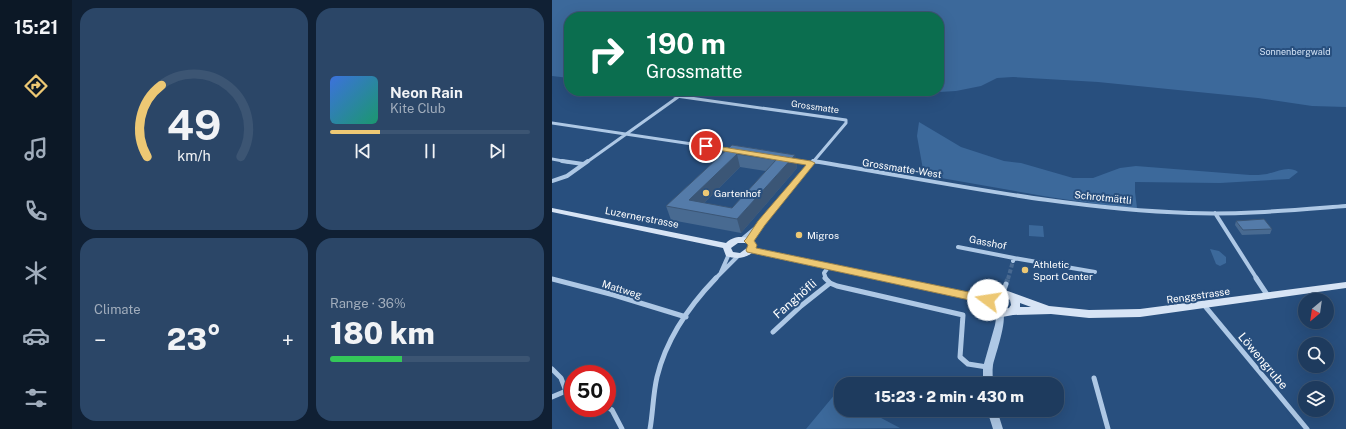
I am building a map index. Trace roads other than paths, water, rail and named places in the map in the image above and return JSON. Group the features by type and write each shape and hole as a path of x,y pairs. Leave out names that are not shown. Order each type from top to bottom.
{"main road":[{"name":"Luzernerstrasse","path":"552,210 728,250 738,256"},
{"path":"728,250 734,242 747,244 829,266 988,300"},
{"path":"738,256 744,255 747,244"},
{"name":"Renggstrasse","path":"1012,312 1051,310 1089,314 1120,314 1151,312 1346,285"},
{"path":"1007,291 1016,304 1012,312 1000,314 995,313 988,307 988,300 992,295 1007,291"},
{"name":"Renggstrasse","path":"1007,291 1051,310"}],"street":[{"path":"552,181 567,176 679,96"},
{"name":"Grossmatte","path":"679,96 846,120 842,128 761,223 747,244"},
{"path":"552,123 627,133 737,151"},
{"path":"552,159 583,164"},
{"path":"787,159 812,162"},
{"name":"Grossmatte-West","path":"812,162 989,190"},
{"name":"Schrotmättli","path":"989,190 1122,208 1168,212 1215,213 1346,206"},
{"path":"1215,213 1268,296"},
{"name":"Grossmatte","path":"747,244 761,223"},
{"name":"Gasshof","path":"958,247 1014,260 1095,272"},
{"path":"720,272 728,250"},
{"path":"650,429 657,378 662,360 672,338 720,272 738,256"},
{"name":"Fanghöfli","path":"829,266 824,275 830,283 837,286 963,315 960,357 968,364 988,368"},
{"name":"Mattweg","path":"552,279 614,295 686,317"},
{"name":"Fanghöfli","path":"773,332 801,306 830,283"},
{"name":"Löwengrube","path":"1204,305 1306,429"},
{"path":"988,377 988,368 999,325 1000,314"},
{"path":"552,369 557,372 564,386"},
{"path":"1094,378 1108,429"},
{"path":"552,397 564,391"},
{"path":"616,417 622,429"},
{"path":"994,417 998,429"}],"tunnel":[{"path":"1008,279 1013,261"},
{"path":"1006,284 1008,278"}],"place":[{"name":"Gartenhof","path":"706,193"},
{"name":"Migros","path":"799,235"},
{"name":"Athletic Sport Center","path":"1025,270"}],"park label":[{"name":"Sonnenbergwald","path":"1295,52"}]}
